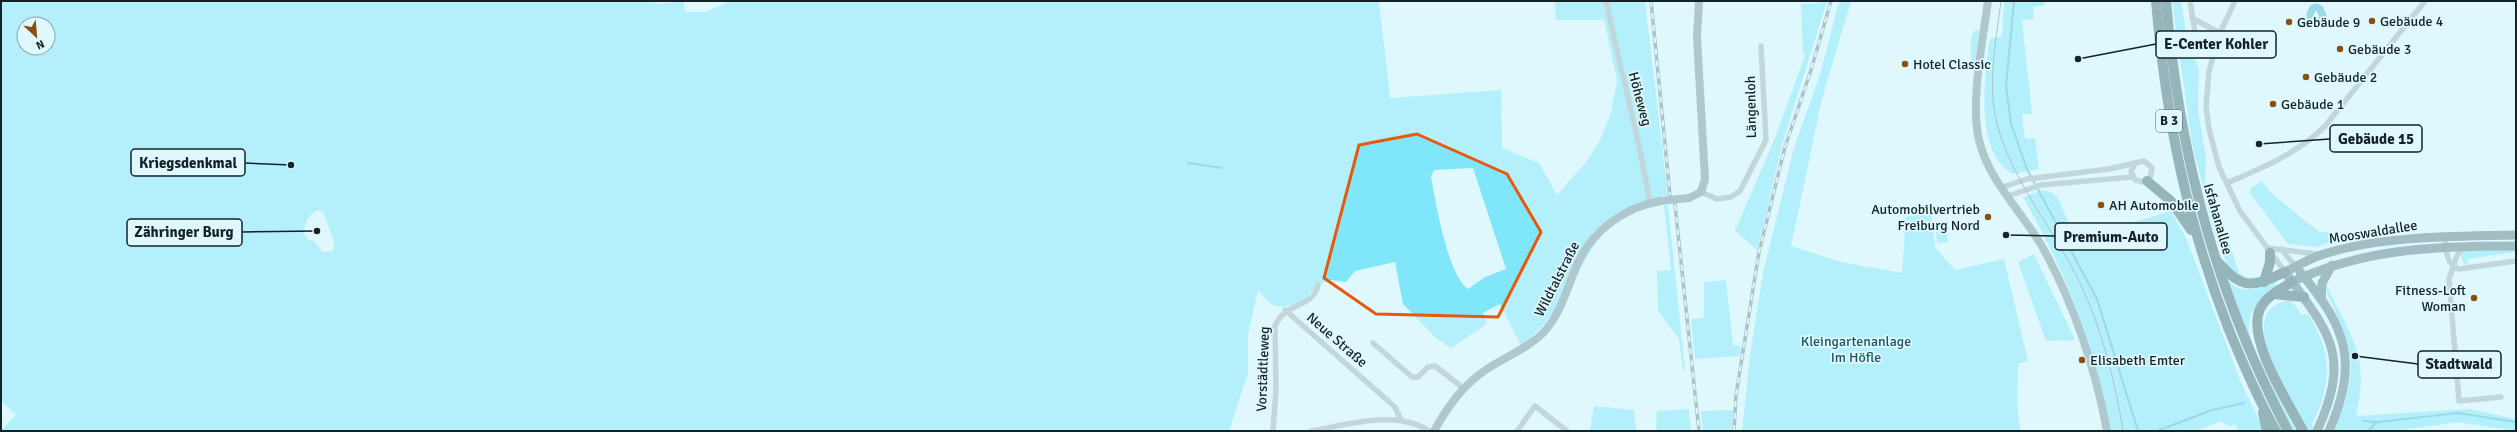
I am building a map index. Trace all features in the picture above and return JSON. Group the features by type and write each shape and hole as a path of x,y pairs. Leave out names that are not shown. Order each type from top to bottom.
{"highway":[{"name":"Isfahanallee","path":"2156,1 2165,95 2172,134 2197,238 2220,307 2260,401 2276,431"},
{"name":"Isfahanallee","path":"2166,1 2176,86 2186,150 2214,258 2251,354 2288,431"},
{"path":"2147,182 2171,202 2197,238"},
{"path":"2264,282 2270,262 2268,250"},
{"path":"2214,258 2241,284 2252,285 2264,282 2285,272"},
{"path":"2292,282 2274,294 2259,310 2258,335 2263,353 2303,431"},
{"path":"2274,294 2304,297"},
{"path":"2260,401 2267,431"}],"main road":[{"name":"Mooswaldallee","path":"2285,272 2323,254 2375,244 2445,236 2516,234"},
{"name":"Mooswaldallee","path":"2292,282 2332,265 2358,258 2446,248 2516,246"},
{"path":"2321,299 2322,283 2332,265"},
{"path":"2296,267 2321,299 2338,328 2346,357 2343,391 2329,431"},
{"path":"2285,272 2304,297 2327,332 2334,356 2332,392 2318,430"}],"street":[{"name":"Höheweg","path":"1606,1 1622,82 1632,109 1641,150 1650,204"},
{"path":"1699,1 1697,37 1705,179 1701,192"},
{"path":"1988,1 1977,95 1977,125 1981,147 1988,165 2040,244 2062,289 2095,379 2106,431"},
{"path":"2190,1 2196,38 2214,50"},
{"path":"2235,1 2214,50 2209,71 2206,107 2216,157 2240,211 2285,272"},
{"path":"2227,183 2294,151 2310,141 2326,125 2425,1"},
{"path":"2192,18 2220,33"},
{"name":"Längenloh","path":"1701,192 1717,199 1731,197 1740,191 1766,140 1761,46"},
{"path":"2003,188 2027,179 2135,164 2144,161 2150,165 2152,176 2147,182 2137,182 2133,177 2132,168 2135,164"},
{"path":"2008,196 2031,187 2041,185 2133,177"},
{"name":"Wildtalstraße","path":"1434,431 1447,409 1464,388 1488,369 1532,342 1543,333 1555,317 1577,264 1590,242 1617,219 1650,204 1689,198 1701,192"},
{"path":"2445,236 2446,248 2453,267 2459,270 2516,261"},
{"path":"2463,247 2449,279 2459,401 2501,397"},
{"path":"2268,250 2281,249 2306,254 2323,254"},
{"path":"2281,249 2296,267"},
{"name":"Neue Straße","path":"1318,285 1317,289 1305,302 1285,310 1395,406 1401,420"},
{"name":"Vorstädtleweg","path":"1273,431 1276,389 1275,326 1278,317 1285,310"},
{"path":"1373,343 1412,377 1418,377 1428,367 1435,366 1464,388"},
{"path":"1517,431 1535,406 1567,431"},
{"path":"1311,431 1401,420 1429,431"}],"highlighted area":[{"path":"1417,134 1507,174 1541,232 1498,317 1376,314 1324,278 1359,145"}],"green space":[{"path":"1,1 649,1 659,4 684,1 685,12 706,12 731,1 1379,1 1390,98 1501,90 1502,148 1539,163 1557,195 1587,161 1600,140 1611,113 1617,81 1604,20 1556,20 1555,1 1645,1 1668,196 1660,197 1661,206 1639,211 1620,220 1606,232 1594,246 1584,262 1559,318 1551,315 1538,331 1521,346 1500,304 1483,313 1487,324 1451,348 1436,338 1403,304 1395,262 1355,271 1346,282 1331,280 1316,285 1303,300 1284,307 1271,304 1258,290 1248,335 1248,373 1229,431 1,431 16,414 1,401","holes":["1473,168 1506,269 1485,277 1468,289 1454,269 1449,254 1431,176 1434,170","319,210 323,212 334,241 333,251 323,252 313,240 309,241 304,233 308,219 312,213"]},
{"path":"1820,1 1827,1 1782,145 1757,250 1735,231 1775,138 1805,55 1803,54 1801,4 1819,3"},
{"name":"Kleingartenanlage Im Höfle","path":"1839,1 1851,1 1822,99 1791,246 1841,262 1902,273 1906,217 1927,210 1932,218 1935,247 1955,270 2004,259 2028,361 2018,364 2017,401 2020,431 1742,431 1750,356 1763,273 1794,148 1821,72"},
{"path":"2004,1 2044,1 2045,5 2033,7 2034,19 2022,20 2032,114 2022,114 2025,139 2035,138 2039,169 2012,174 2000,163 1992,148 1987,131 1984,94 1989,42 1991,38 2002,37"},
{"path":"2172,1 2181,1 2187,40 2199,69 2198,111 2206,156 2205,190 2218,207 2239,273 2247,278 2258,277 2256,281 2243,280 2227,265 2214,231 2192,144"},
{"path":"1976,30 1979,30 1974,69 1971,41"},
{"path":"2262,181 2271,193 2318,231 2346,236 2317,247 2288,244 2250,193 2251,188"},
{"path":"2044,190 2053,193 2058,198 2076,240 2171,211 2186,238 2240,380 2264,431 2239,431 2235,424 2230,427 2220,421 2196,431 2111,431 2105,400 2088,339 2052,252 2023,197"},
{"path":"1664,205 1668,205 1685,370 1683,370 1679,339 1658,311 1657,271 1671,270"},
{"path":"1946,221 1948,242 1937,243 1935,222"},
{"path":"2516,250 2516,252 2468,259 2469,266 2463,263 2461,256 2464,251"},
{"path":"2034,254 2075,340 2046,341 2018,262"},
{"path":"2224,277 2234,286 2246,290 2256,289 2275,282 2277,286 2261,299 2253,310 2249,323 2249,330 2255,351 2277,396 2297,431 2293,431 2260,367"},
{"path":"1726,280 1733,345 1741,346 1740,356 1695,359 1691,319 1704,318 1704,282"},
{"path":"2326,285 2351,334 2359,359 2361,385 2356,416 2469,409 2516,419 2516,431 2457,422 2395,431 2334,431 2343,409 2348,391 2351,375 2351,360 2343,331 2327,293"},
{"path":"2291,300 2302,315 2308,314 2322,341 2325,355 2327,368 2324,395 2312,424 2317,431 2307,431 2289,400 2270,358 2264,338 2265,320 2273,307"},
{"path":"1594,406 1634,410 1636,431 1590,431"},
{"path":"1689,409 1691,431 1656,431 1657,411"},
{"path":"1733,410 1732,431 1703,431 1701,411"}],"waterway":[{"path":"2014,1 2006,86 2011,124 2027,169 2097,299 2138,431"},
{"path":"2317,7 2313,8 2310,14 2311,21 2317,24 2321,22 2323,16 2320,9"},
{"path":"1188,163 1222,168"},
{"path":"2157,431 2212,410 2244,403"},
{"path":"2363,421 2378,422 2458,413 2516,422"},
{"path":"2368,431 2377,422"}],"tram line":[{"path":"2001,1 1993,62 1993,94 1997,124 2004,145 2023,186 2059,244 2088,300 2107,356 2123,431"}],"railway":[{"path":"1651,1 1670,195"},
{"path":"1734,431 1736,395 1759,252 1785,147 1811,70 1831,1"},
{"path":"1675,205 1699,431"}],"place":[{"name":"Gebäude 4","path":"2372,21"},
{"name":"Gebäude 9","path":"2289,22"},
{"name":"Gebäude 3","path":"2340,49"},
{"name":"E-Center Kohler","path":"2078,59"},
{"name":"Hotel Classic","path":"1905,64"},
{"name":"Gebäude 2","path":"2306,77"},
{"name":"Gebäude 1","path":"2273,104"},
{"name":"Gebäude 15","path":"2259,144"},
{"name":"Kriegsdenkmal","path":"291,165"},
{"name":"AH Automobile","path":"2101,205"},
{"name":"Automobilvertrieb Freiburg Nord","path":"1988,217"},
{"name":"Zähringer Burg","path":"317,231"},
{"name":"Premium-Auto","path":"2006,235"},
{"name":"Fitness-Loft Woman","path":"2474,298"},
{"name":"Stadtwald","path":"2355,356"},
{"name":"Elisabeth Emter","path":"2082,360"}]}
